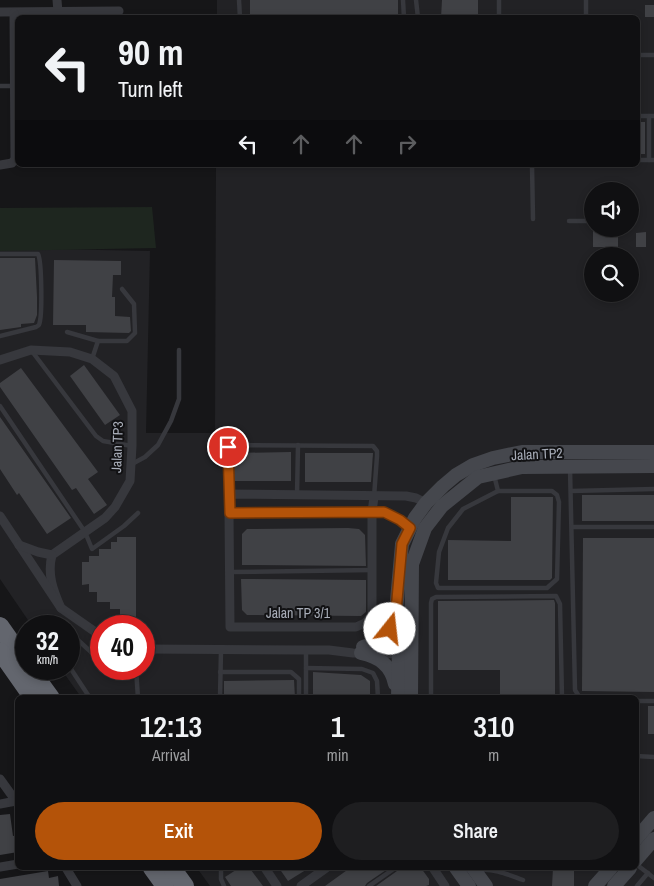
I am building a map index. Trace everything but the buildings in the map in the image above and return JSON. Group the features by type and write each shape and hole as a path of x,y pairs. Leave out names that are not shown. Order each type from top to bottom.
{"highway":[{"path":"0,626 15,647"},
{"path":"0,651 31,695"},
{"path":"38,680 49,695"},
{"path":"153,870 165,886"},
{"path":"173,870 185,886"}],"street":[{"path":"58,0 58,12"},
{"path":"0,12 119,11"},
{"path":"0,165 12,164 15,159 14,13"},
{"name":"Jalan TP3","path":"0,360 31,350 70,352 92,359 114,376 132,411 130,481 115,506 105,518 52,555"},
{"name":"Jalan TP2","path":"405,650 396,611 402,544 426,503 456,475 472,465 522,452 654,452"},
{"name":"Jalan TP2","path":"402,695 412,564 424,528 442,506 478,477 522,467 654,466"},
{"path":"230,494 406,496 426,503"},
{"name":"Jalan TP 3/1","path":"230,494 230,627 356,627 365,623 372,614 372,512 374,497"},
{"path":"230,513 372,512 393,515 410,528"},
{"path":"0,516 61,608 90,628"},
{"path":"19,545 52,555 50,565 52,588 61,608"},
{"path":"362,650 383,638 390,629 396,611"},
{"path":"155,649 405,650"},
{"path":"362,650 387,665 401,695"},
{"path":"0,779 15,799"},
{"path":"0,804 15,802"},
{"path":"639,835 654,818"},
{"path":"639,856 654,839"},
{"path":"0,867 15,864"},
{"path":"67,870 77,886"},
{"path":"266,870 277,886"},
{"path":"301,886 323,870"},
{"path":"434,870 442,885"},
{"path":"457,870 469,886"},
{"path":"475,870 486,886"},
{"path":"595,886 609,870"},
{"path":"614,886 628,870"}],"lane":[{"path":"239,0 240,15"},
{"path":"404,0 404,15"},
{"path":"416,0 418,15"},
{"path":"499,0 499,15"},
{"path":"586,0 586,15"},
{"path":"640,55 654,55"},
{"path":"0,86 15,86"},
{"path":"651,116 651,160"},
{"path":"532,167 533,218"},
{"path":"569,221 584,221"},
{"path":"0,254 38,254 41,288 39,325 36,328 0,336"},
{"path":"67,332 98,341 128,342 135,333 134,304 122,289"},
{"path":"92,359 98,341"},
{"path":"31,350 96,436 103,442 132,446"},
{"path":"131,464 145,457 158,445 171,421 179,398 179,350"},
{"path":"0,406 85,532 92,549 124,526 138,513"},
{"path":"230,494 228,447 234,445 373,446 377,451 374,497"},
{"path":"297,495 298,445"},
{"path":"570,466 575,690 578,695"},
{"path":"493,474 498,491"},
{"path":"571,491 654,489"},
{"path":"498,491 552,491 557,495 559,502 557,579 547,588 438,588 436,583 439,552 448,528 463,509 498,491"},
{"path":"572,527 654,527"},
{"path":"230,572 372,570"},
{"path":"431,695 430,603 432,599 436,597 556,596 560,604 562,695"},
{"path":"80,642 90,652"},
{"path":"220,695 221,650"},
{"path":"306,650 306,695"},
{"path":"306,668 362,669 373,673 378,681 378,695"},
{"path":"220,672 291,672 298,679 299,695"},
{"path":"78,680 88,695"},
{"path":"137,680 138,695"},
{"path":"639,701 654,701"},
{"path":"639,756 654,757"},
{"path":"639,866 654,878"},
{"path":"221,870 221,879 224,886"},
{"path":"369,886 392,870"},
{"path":"485,870 499,872 523,880"},
{"path":"637,886 648,873"}],"shaded area":[{"path":"217,0 654,0 654,886 210,886 198,870 639,870 639,695 80,695 69,680 80,680 80,615 25,615 0,579 0,248 150,251 146,433 215,433 216,167 640,167 640,15 217,15"},
{"path":"152,207 156,248 0,251 0,208"}],"route":[{"path":"228,447 230,513 384,512 393,515 410,528 402,544 396,611 390,629"}]}
